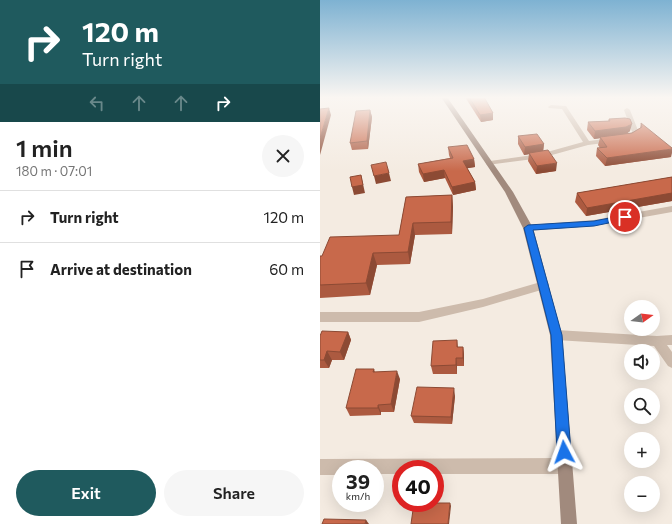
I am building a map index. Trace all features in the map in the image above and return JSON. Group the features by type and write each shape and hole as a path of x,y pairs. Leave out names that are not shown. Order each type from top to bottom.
{"street":[{"path":"461,121 509,192 528,228 544,285 556,335 569,524"},
{"path":"574,121 587,143"},
{"path":"490,163 541,156 587,143 627,138 636,133 631,121"},
{"path":"528,228 594,223 672,209"},
{"path":"320,317 419,317 483,303 544,285"},
{"path":"556,335 657,341 672,340"},
{"path":"657,341 672,362"},
{"path":"320,466 565,466"}],"building":[{"path":"325,121 320,138 320,122"},
{"path":"354,121 369,121 367,141 350,143"},
{"path":"631,121 632,124 626,127 595,131 588,122"},
{"path":"641,123 672,149 607,158 597,148 607,147 600,137 632,133 642,127"},
{"path":"537,134 544,144 525,147 518,136"},
{"path":"467,145 474,159 463,161 475,182 452,187 444,170 423,174 418,164 453,158 448,147"},
{"path":"548,150 557,163 537,166 529,153"},
{"path":"386,162 389,173 374,176 371,165"},
{"path":"361,175 363,185 352,187 350,177"},
{"path":"672,177 672,193 587,208 577,193"},
{"path":"452,195 451,222 413,223 408,252 373,253 366,283 320,285 320,256 322,256 330,237 399,235 406,197"},
{"path":"322,331 348,332 340,352 327,351 324,360 320,360 320,336"},
{"path":"457,340 457,347 463,347 463,358 456,358 456,365 431,366 433,341"},
{"path":"356,369 374,369 373,372 397,371 391,404 378,405 378,408 346,408"},
{"path":"417,387 454,388 451,417 411,416"},
{"path":"444,503 450,503 448,524 411,524 413,512 444,512"},
{"path":"324,519 366,520 365,524 322,524"}],"route":[{"path":"564,452 556,335 528,228 594,223 625,217"}]}
